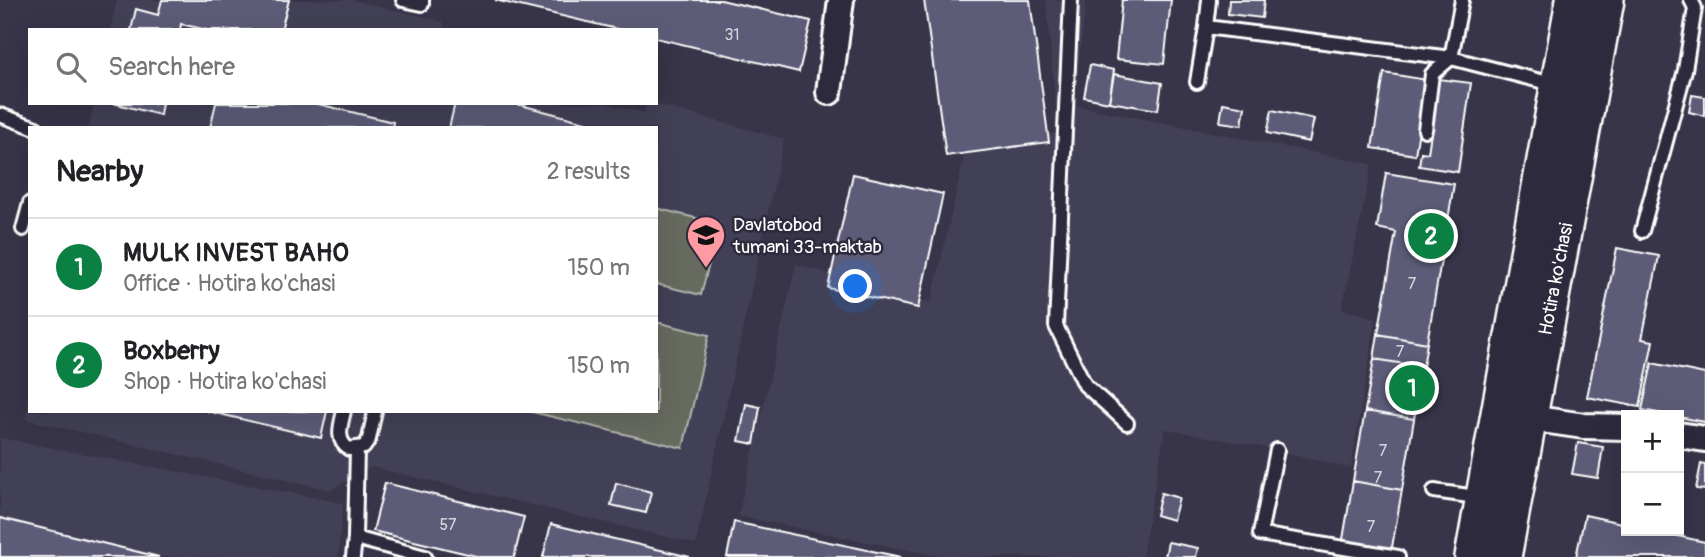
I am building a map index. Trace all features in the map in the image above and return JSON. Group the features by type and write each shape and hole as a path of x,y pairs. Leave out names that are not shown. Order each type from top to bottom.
{"main road":[{"name":"Hotira ko'chasi","path":"1473,557 1497,480 1574,0"},
{"name":"Hotira ko'chasi","path":"1503,557 1497,480 1529,418 1606,0"}],"street":[{"path":"829,92 841,0"},
{"path":"1529,418 1584,426 1621,427"},
{"path":"1684,436 1705,439"}],"lane":[{"path":"403,0 422,4 422,0"},
{"path":"1071,0 1056,326 1084,385 1127,423"},
{"path":"1197,82 1209,0"},
{"path":"1425,130 1432,74 1451,58 1462,0"},
{"path":"1642,231 1685,70 1695,8 1691,0"},
{"path":"1206,27 1451,58 1559,86"},
{"path":"0,115 30,126"},
{"path":"23,229 28,210"},
{"path":"344,413 341,440 343,446 349,449 364,447 369,439 375,413"},
{"path":"353,557 357,449"},
{"path":"1277,450 1260,534 1398,557"},
{"path":"1434,491 1497,480"},
{"path":"355,538 425,557"}],"shaded area":[{"path":"117,0 353,0 444,22 443,28 110,28"},
{"path":"1046,0 1086,0 1074,105 1372,164 1342,309 1376,318 1351,469 1277,450 1165,429 1142,557 943,557 738,516 796,264 931,303 967,145 1058,133"},
{"name":"Davlatobod tumani 33-maktab","path":"94,105 612,105 644,113 646,105 658,105 784,139 696,544 372,467 330,490 25,419 28,407 28,413 658,413 658,126 89,126"},
{"path":"0,438 343,503 338,557 0,557"}],"green space":[{"path":"658,209 719,224 701,295 658,284"},
{"path":"658,322 709,335 683,448 536,413 658,413"}],"building":[{"path":"162,0 289,0 282,28 198,28 181,24 180,28 131,28 136,9 158,15"},
{"path":"495,0 721,0 811,21 799,72 658,38 658,28 613,28"},
{"path":"924,0 1030,0 1049,142 946,156"},
{"path":"1122,0 1171,0 1164,64 1116,59"},
{"path":"1229,0 1264,0 1262,18 1228,14"},
{"path":"1090,65 1114,70 1109,102 1084,97"},
{"path":"1384,73 1427,80 1415,155 1372,148"},
{"path":"1114,74 1162,83 1158,110 1109,102"},
{"path":"1439,79 1471,83 1458,172 1419,166 1421,152 1428,153"},
{"path":"1692,95 1705,97 1705,116 1689,112"},
{"path":"1223,103 1245,107 1242,125 1220,122"},
{"path":"121,105 162,105 160,115"},
{"path":"216,105 322,105 393,122 392,126 210,126"},
{"path":"455,105 521,105 600,126 449,126"},
{"path":"1272,110 1314,119 1309,142 1267,133"},
{"path":"1386,173 1454,184 1427,343 1378,334 1396,232 1377,228"},
{"path":"853,174 943,194 918,308 828,288"},
{"path":"1617,248 1659,256 1642,339 1653,341 1640,407 1587,397"},
{"path":"1378,334 1427,343 1423,367 1374,359"},
{"path":"1374,359 1423,367 1414,419 1365,411"},
{"path":"1652,363 1705,374 1705,422 1684,418 1684,410 1642,410"},
{"path":"746,404 760,407 754,444 739,441"},
{"path":"1365,411 1414,419 1402,490 1353,481"},
{"path":"215,413 327,413 321,438"},
{"path":"1578,443 1603,447 1598,478 1572,474"},
{"path":"1701,464 1705,465 1705,490 1696,489"},
{"path":"1353,481 1402,490 1391,553 1342,545"},
{"path":"385,483 524,517 514,557 480,557 373,531"},
{"path":"616,483 651,492 646,513 611,505"},
{"path":"1161,493 1179,498 1173,520 1156,515"},
{"path":"1585,515 1621,523 1621,536 1678,536 1705,542 1705,557 1576,557"},
{"path":"0,518 159,557 0,557"},
{"path":"734,522 901,557 727,557"},
{"path":"551,524 690,557 543,557"},
{"path":"1168,542 1198,548 1196,557 1165,557"}],"place":[{"name":"Boxberry","path":"1431,236"},
{"name":"Davlatobod tumani 33-maktab","path":"706,269"},
{"name":"MULK INVEST BAHO","path":"1412,388"}]}
